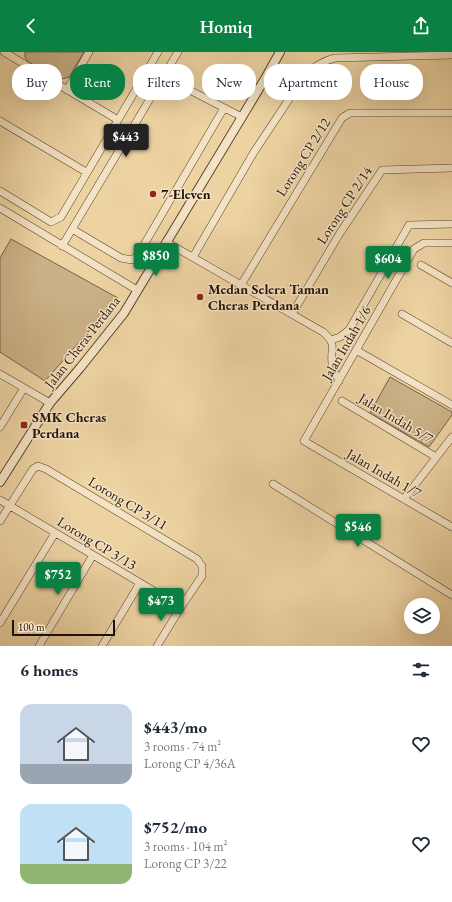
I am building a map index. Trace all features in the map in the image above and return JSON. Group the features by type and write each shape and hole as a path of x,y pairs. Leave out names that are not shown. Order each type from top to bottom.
{"street":[{"path":"4,52 118,120"},
{"path":"18,52 18,60"},
{"path":"67,90 89,52"},
{"path":"0,191 51,222 61,217 86,172 158,52"},
{"path":"171,64 178,52"},
{"name":"Jalan Cheras Perdana","path":"0,482 50,403 124,313 280,52"},
{"path":"192,257 254,152 305,76 316,66 325,60 335,58 452,55"},
{"path":"194,92 242,117"},
{"path":"62,246 150,100"},
{"path":"72,229 121,258 132,260 138,255 224,108"},
{"name":"Lorong CP 2/12","path":"240,285 342,118 350,113 452,113"},
{"path":"0,121 86,172"},
{"name":"Lorong CP 2/14","path":"292,314 340,233 382,170 452,168"},
{"path":"0,208 137,290"},
{"path":"331,340 340,337 349,330 409,225 452,224"},
{"path":"166,242 323,332 331,340 333,347 331,361 338,381"},
{"name":"Jalan Indah 1/6","path":"304,441 414,249 424,243 452,243"},
{"path":"421,265 452,283"},
{"path":"402,314 452,343"},
{"path":"356,350 452,405"},
{"path":"0,374 50,403"},
{"path":"0,426 24,388"},
{"name":"Jalan Indah 5/7","path":"342,401 436,457"},
{"path":"404,499 452,437"},
{"name":"Jalan Indah 1/7","path":"304,441 451,525"},
{"name":"Lorong CP 3/11","path":"9,506 33,469 38,466 46,468 197,559 202,566 202,576 181,607"},
{"path":"273,484 452,595"},
{"name":"Lorong CP 3/13","path":"0,500 181,607"},
{"path":"0,521 9,506"},
{"path":"0,623 55,533"},
{"path":"40,646 93,556"},
{"path":"102,646 140,583"},
{"path":"157,646 181,607"}],"shaded area":[{"path":"25,52 84,52 77,64 70,64 69,77 62,79 62,64 32,64 28,62 25,57"},
{"path":"11,239 118,298 45,381 0,352 0,258"},
{"path":"390,377 452,412 452,415 429,447 370,413"}],"place":[{"name":"7-Eleven","path":"153,194"},
{"name":"Medan Selera Taman Cheras Perdana","path":"200,297"},
{"name":"SMK Cheras Perdana","path":"24,425"}]}
